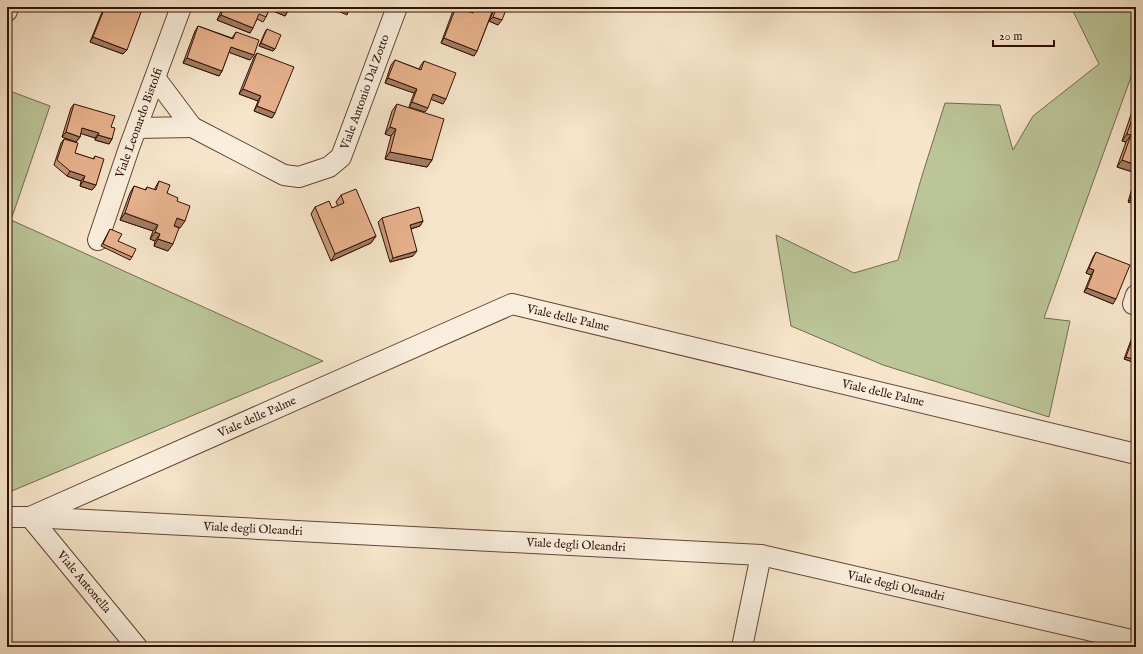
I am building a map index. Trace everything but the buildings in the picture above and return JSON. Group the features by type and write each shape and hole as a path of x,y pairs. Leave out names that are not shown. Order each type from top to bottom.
{"street":[{"path":"7,11 8,7"},
{"name":"Viale Leonardo Bistolfi","path":"98,240 136,128 156,79 182,7"},
{"name":"Viale Antonio Dal Zotto","path":"156,79 192,127 284,175 299,177 328,167 341,157 397,7"},
{"name":"Viale Antonio Dal Zotto","path":"136,128 192,127"},
{"name":"Viale delle Palme","path":"30,517 512,304 1136,454"},
{"name":"Viale degli Oleandri","path":"7,517 761,554 1136,641"},
{"name":"Viale Antonella","path":"30,517 137,647"},
{"path":"742,647 761,554"}],"green space":[{"path":"1071,7 1129,7 1136,9 1136,63 1044,318 1070,321 1049,417 883,365 791,326 776,235 854,273 898,260 945,103 1000,105 1013,150 1033,116 1099,64"},
{"path":"7,90 50,106 11,220 323,361 7,493"}]}
